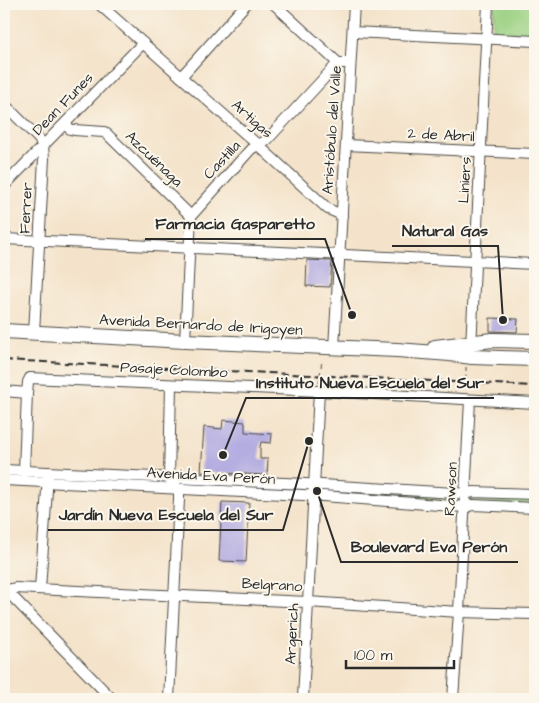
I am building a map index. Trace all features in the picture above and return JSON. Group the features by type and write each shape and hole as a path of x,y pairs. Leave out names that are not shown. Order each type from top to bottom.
{"main road":[{"name":"Avenida Bernardo de Irigoyen","path":"4,331 397,350"},
{"path":"397,350 492,340 535,342"},
{"path":"397,350 472,357 535,359"}],"street":[{"name":"Artigas","path":"100,4 328,209 342,215"},
{"path":"182,76 246,4"},
{"path":"274,4 338,62 351,62"},
{"name":"Aristóbulo del Valle","path":"334,348 354,4"},
{"name":"Liniers","path":"472,357 471,342 488,4"},
{"path":"353,32 535,41"},
{"name":"Dean Funes","path":"4,186 143,43"},
{"name":"Castilla","path":"191,216 251,149 267,140 338,62"},
{"path":"4,104 39,139 43,146"},
{"name":"Azcuénaga","path":"65,124 74,130 104,132 191,216"},
{"name":"2 de Abril","path":"346,145 535,154"},
{"name":"Ferrer","path":"34,332 44,159 43,146"},
{"path":"185,341 191,216"},
{"path":"4,239 535,264"},
{"name":"Pasaje Colombo","path":"27,392 30,378 535,403"},
{"path":"169,699 179,490 169,478 171,385"},
{"path":"4,391 27,392 24,471"},
{"name":"Argerich","path":"303,699 319,391"},
{"name":"Rawson","path":"452,699 459,612 470,400"},
{"name":"Avenida Eva Perón","path":"4,470 24,471 48,477 179,490 314,496 465,507 473,505 535,508"},
{"path":"40,589 48,477"},
{"name":"Avenida Eva Perón","path":"4,480 48,477 169,478 466,494 473,492 535,494"},
{"name":"Belgrano","path":"5,590 15,588 40,589 308,602 459,612 535,614"},
{"path":"5,590 112,699"}],"path":[{"path":"470,400 466,391 466,365 472,357"},
{"path":"319,391 322,360"}],"green space":[{"path":"494,4 535,4 535,34 493,32"},
{"path":"4,474 535,498 535,506 4,478"}],"building":[{"path":"307,260 332,261 330,287 306,286"},
{"path":"490,318 518,319 517,332 490,331"},
{"path":"223,420 245,422 245,432 272,434 271,443 261,442 260,447 260,459 268,459 267,475 201,472 204,427 222,429"},
{"path":"222,502 249,503 246,562 219,561"}],"railway":[{"path":"4,360 535,386"}],"place":[{"name":"Farmacia Gasparetto","path":"352,315"},
{"name":"Natural Gas","path":"503,320"},
{"name":"Jardín Nueva Escuela del Sur","path":"309,441"},
{"name":"Instituto Nueva Escuela del Sur","path":"223,455"},
{"name":"Boulevard Eva Perón","path":"317,491"}]}
